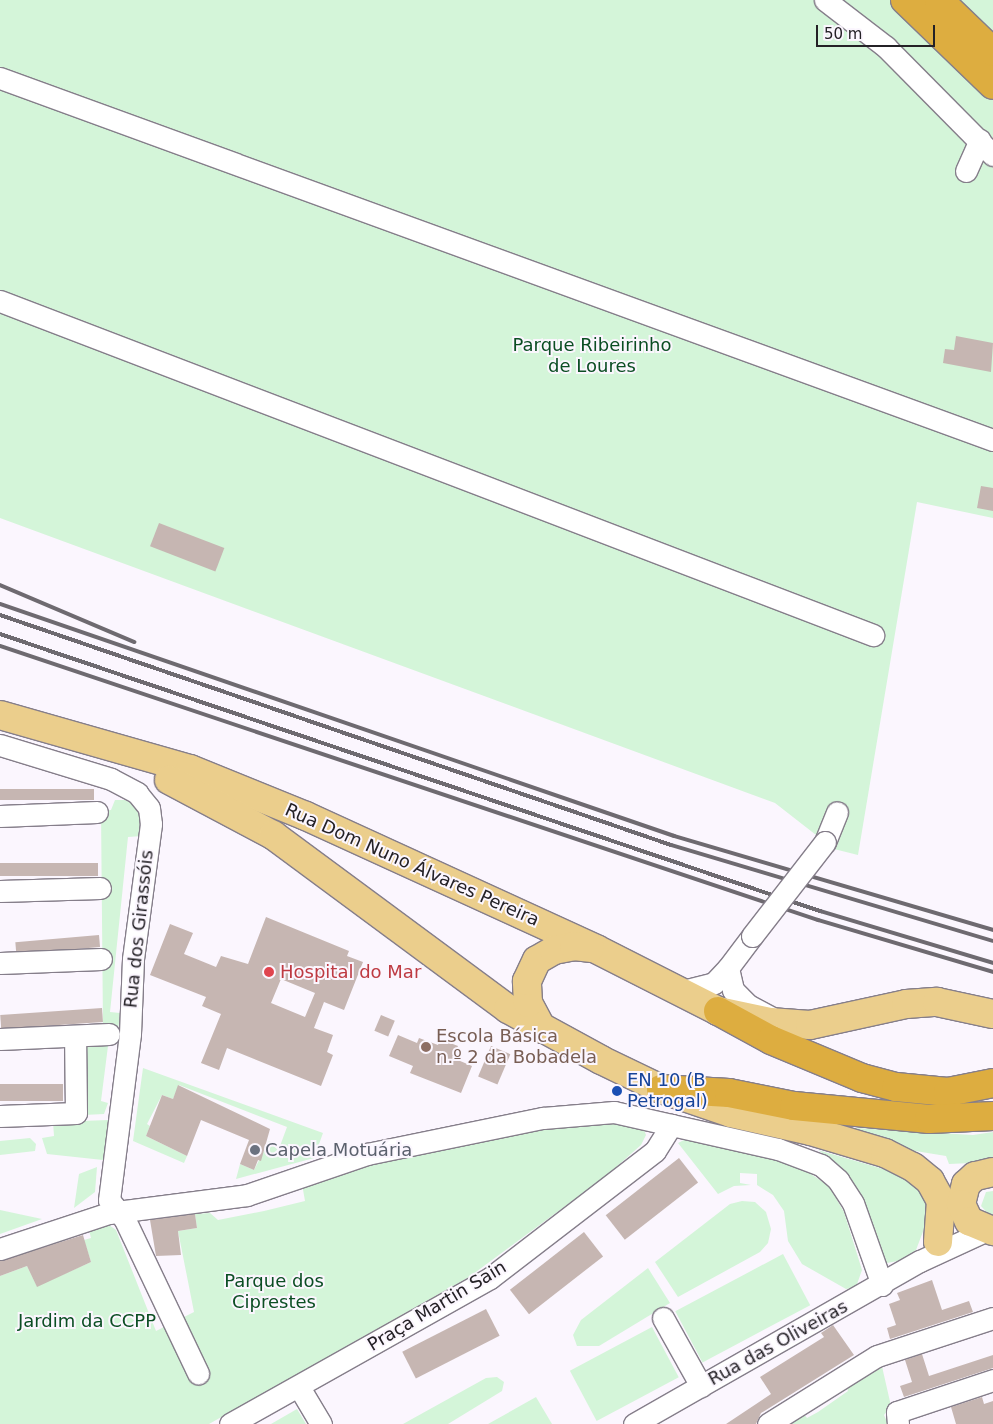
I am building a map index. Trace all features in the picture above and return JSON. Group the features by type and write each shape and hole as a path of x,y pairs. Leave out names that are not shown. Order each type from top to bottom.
{"highway":[{"path":"905,0 993,85"},
{"path":"939,0 993,52"},
{"path":"718,1011 771,1040 862,1078 896,1087 948,1092 993,1083"},
{"path":"662,1089 729,1093 794,1106 929,1119 993,1116"}],"main road":[{"name":"Rua Dom Nuno Álvares Pereira","path":"0,715 190,769 306,816 596,949 718,1011 790,1024 810,1025 906,1004 937,1002 993,1014"},
{"name":"Rua Dom Nuno Álvares Pereira","path":"96,743 217,802 273,835 508,1009 542,1029 662,1089 731,1113 885,1153"},
{"path":"542,1029 528,1003 527,981 537,960 554,950 574,946 596,949"},
{"path":"885,1153 932,1162 942,1168 962,1203 969,1221 990,1231"},
{"path":"885,1153 918,1170 937,1191 942,1213 929,1251"},
{"path":"962,1203 975,1176 993,1172"}],"street":[{"path":"825,0 886,47 987,147 966,171"},
{"path":"0,78 993,440"},
{"path":"0,301 873,636"},
{"name":"Rua dos Girassóis","path":"0,745 110,779 137,793 149,808 151,824 133,959 130,1034 109,1200 115,1212"},
{"path":"0,816 97,812"},
{"path":"680,992 714,983 728,968 825,842 837,812"},
{"path":"0,892 100,888"},
{"path":"0,963 101,959"},
{"path":"728,968 733,990 748,1005 790,1024"},
{"path":"0,1039 108,1034"},
{"path":"0,1116 76,1113 75,1036"},
{"path":"0,1249 115,1212 248,1194 367,1154 563,1115 614,1112 798,1155 830,1172 853,1203 882,1285"},
{"name":"Praça Martin Sain","path":"230,1424 299,1387 490,1278 655,1151 671,1125"},
{"name":"Rua das Oliveiras","path":"929,1251 962,1203"},
{"path":"115,1212 126,1220 198,1373"},
{"name":"Rua das Oliveiras","path":"640,1423 701,1386 882,1285 929,1251 990,1231"},
{"path":"663,1318 701,1386"},
{"path":"768,1424 877,1356 993,1318"},
{"path":"898,1418 993,1380"},
{"path":"299,1387 321,1424"}],"green space":[{"name":"Parque Ribeirinho de Loures","path":"0,0 993,0 993,518 917,502 858,855 834,849 775,803 0,518"},
{"path":"115,800 125,800 136,805 143,817 142,836 128,837 110,1012 120,1013 117,1040 108,1046 101,1101 108,1103 104,1114 84,1115 82,1033 103,1027 101,811 111,810"},
{"path":"143,1068 323,1133 314,1158 236,1179 240,1164 254,1170 269,1141 280,1146 287,1127 179,1085 173,1099 162,1095 147,1124 150,1126 146,1136 187,1156 184,1163 133,1141"},
{"name":"Parque dos Ciprestes","path":"614,1119 644,1130 646,1135 641,1145 606,1176 469,1277 209,1424 0,1424 0,1276 27,1266 37,1286 91,1262 84,1240 91,1238 89,1230 109,1225 116,1230 156,1331 194,1312 178,1231 197,1228 195,1214 210,1213 218,1220 264,1211 305,1201 302,1184 368,1163 541,1127"},
{"path":"109,1120 103,1160 47,1154 42,1138 54,1136 53,1122"},
{"path":"822,1126 973,1135 993,1132 993,1162 949,1164 946,1156 897,1148"},
{"path":"30,1138 36,1144 35,1151 0,1155 0,1141"},
{"path":"688,1138 797,1165 829,1186 844,1212 862,1270 856,1287 846,1289 802,1264 788,1241 784,1211 773,1195 757,1185 757,1174 740,1173 740,1183 751,1185 734,1186 718,1194 678,1143"},
{"path":"818,1150 897,1173 917,1184 926,1202 927,1221 916,1250 903,1260 887,1263 882,1259 863,1200 842,1168"},
{"path":"97,1167 95,1192 74,1208 79,1174"},
{"path":"993,1191 993,1219 981,1206 986,1192"},
{"path":"742,1201 755,1202 766,1212 771,1229 768,1243 760,1252 678,1297 655,1262 730,1204"},
{"path":"0,1210 42,1219 0,1234"},
{"path":"783,1254 810,1305 703,1362 675,1311"},
{"path":"648,1268 670,1303 599,1346 577,1346 573,1335 581,1320"},
{"path":"652,1327 679,1377 597,1421 570,1371"},
{"path":"881,1362 891,1406 884,1415 888,1424 787,1424 802,1412 807,1418 818,1412 848,1391 845,1383"},
{"path":"497,1377 504,1382 502,1391 448,1424 403,1424 486,1378"},
{"path":"536,1397 552,1424 488,1424"},
{"path":"297,1409 306,1424 271,1424"}],"building":[{"path":"956,336 993,343 991,372 943,363 945,349 954,350"},
{"path":"981,486 993,488 993,511 977,508"},
{"path":"159,523 224,548 215,571 150,546"},
{"path":"0,789 94,789 94,800 0,800"},
{"path":"0,863 98,863 98,876 0,876"},
{"path":"266,917 349,951 347,956 363,962 344,1010 324,1002 314,1028 333,1035 327,1052 333,1055 321,1086 227,1048 219,1070 201,1063 221,1014 202,1006 206,997 150,975 170,924 193,933 184,954 216,967 221,956 248,964","holes":["281,979 315,993 305,1017 271,1003"]},
{"path":"99,935 100,947 16,954 15,942"},
{"path":"102,1008 103,1022 1,1029 0,1015"},
{"path":"381,1015 395,1021 388,1037 374,1031"},
{"path":"398,1035 417,1043 419,1038 438,1045 440,1039 458,1046 453,1058 472,1066 461,1093 410,1073 413,1066 389,1056"},
{"path":"491,1046 510,1054 497,1085 478,1076"},
{"path":"0,1084 63,1084 63,1101 0,1101"},
{"path":"178,1085 270,1129 261,1161 258,1160 254,1170 240,1164 249,1140 201,1120 187,1156 146,1136 162,1095 173,1099"},
{"path":"679,1158 698,1182 625,1240 606,1215"},
{"path":"195,1214 197,1228 178,1231 181,1255 156,1256 150,1220"},
{"path":"584,1232 603,1256 529,1314 510,1290"},
{"path":"83,1235 91,1262 37,1287 27,1266 0,1276 0,1261"},
{"path":"932,1280 942,1310 969,1301 973,1312 890,1339 887,1328 896,1325 889,1304 900,1300 897,1293"},
{"path":"486,1309 500,1336 416,1378 402,1352"},
{"path":"833,1325 854,1355 761,1413 756,1424 726,1424 771,1394 760,1377 824,1337 821,1333"},
{"path":"922,1354 929,1376 993,1355 993,1368 904,1397 900,1386 912,1382 905,1360"},
{"path":"982,1397 984,1404 993,1401 993,1424 956,1424 951,1407"}],"railway":[{"path":"0,585 134,642"},
{"path":"0,604 674,836 993,930"},
{"path":"0,615 671,845 993,941"},
{"path":"0,634 820,911 993,963"},
{"path":"0,646 818,920 993,972"}],"place":[{"name":"Hospital do Mar","path":"269,972"},
{"name":"Escola Básica n.º 2 da Bobadela","path":"426,1047"},
{"name":"EN 10 (B Petrogal)","path":"617,1091"},
{"name":"Capela Motuária","path":"255,1150"}],"park label":[{"name":"Jardim da CCPP","path":"87,1321"}]}
